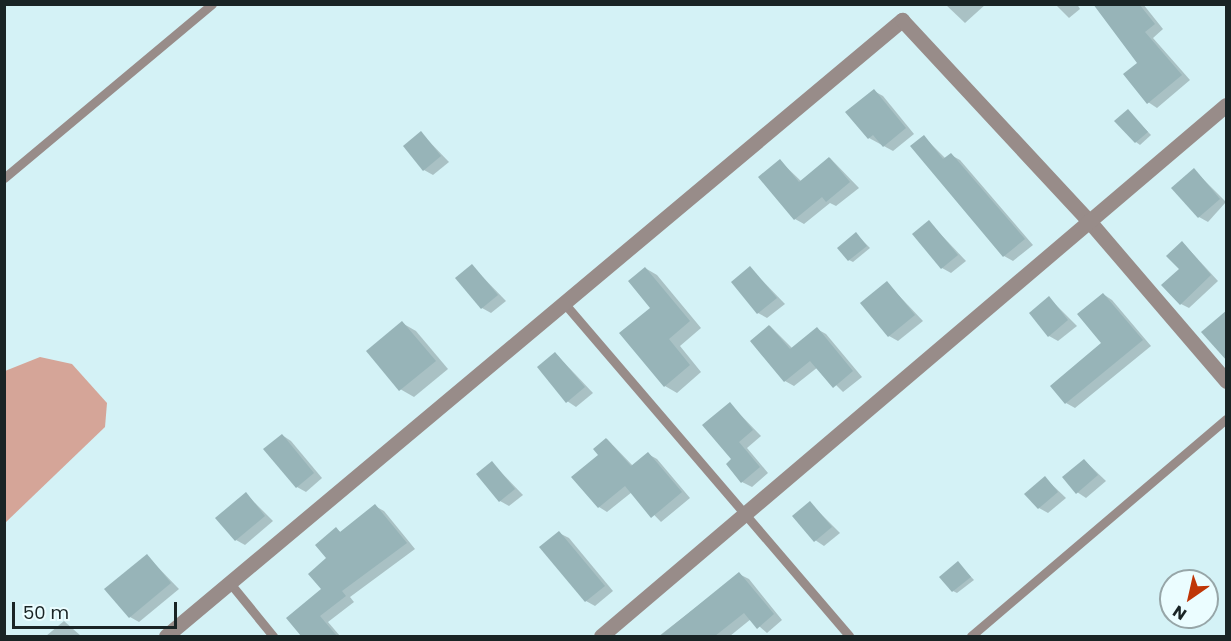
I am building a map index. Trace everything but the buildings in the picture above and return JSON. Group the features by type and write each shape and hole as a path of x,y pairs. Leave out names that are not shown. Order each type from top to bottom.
{"street":[{"path":"166,636 902,20 1089,221 1227,381"},
{"path":"601,636 1227,105"}],"lane":[{"path":"4,178 212,4"},
{"path":"564,303 849,636"},
{"path":"971,636 1227,419"},
{"path":"229,582 273,636"}],"shaded area":[{"path":"40,357 72,364 107,403 105,427 5,523 5,371"}]}
